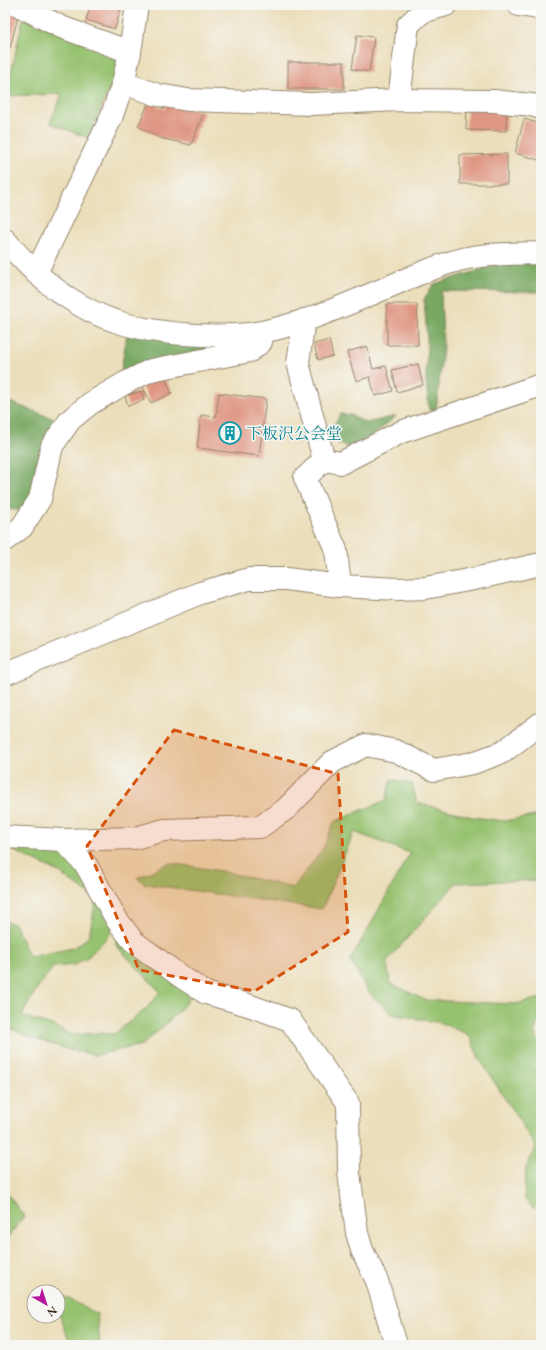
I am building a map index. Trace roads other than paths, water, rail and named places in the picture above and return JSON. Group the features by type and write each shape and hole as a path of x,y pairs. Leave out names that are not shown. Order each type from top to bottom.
{"street":[{"path":"18,5 61,27 130,52"},
{"path":"36,273 111,118 123,83 130,52 137,5"},
{"path":"400,100 408,25 422,12 446,5"},
{"path":"519,5 541,8"},
{"path":"123,83 158,95 188,100 311,104 400,100 494,100 532,105 541,108"},
{"path":"5,240 36,273 67,297 93,312 115,321 140,328 167,333 213,335 262,332 324,314 441,265 464,258 498,254 541,253"},
{"path":"304,320 298,363 324,460"},
{"path":"5,540 22,527 40,499 52,446 70,420 91,404 125,383 151,370 250,352 261,342 262,332"},
{"path":"324,460 341,463 401,432 541,385"},
{"path":"324,460 305,478 336,550 340,586"},
{"path":"5,674 200,593 249,580 286,579 340,586 398,590 425,588 541,564"},
{"path":"5,837 63,840 135,838 164,830 260,827 286,808 332,762 366,745 396,751 434,770 473,764 503,752 541,723"},
{"path":"63,840 86,865 117,920 133,941 180,976 206,993 248,1005 290,1020 348,1103 349,1173 357,1233 362,1250 377,1281 396,1345"}],"place":[{"name":"下板沢公会堂","path":"230,433"}]}
